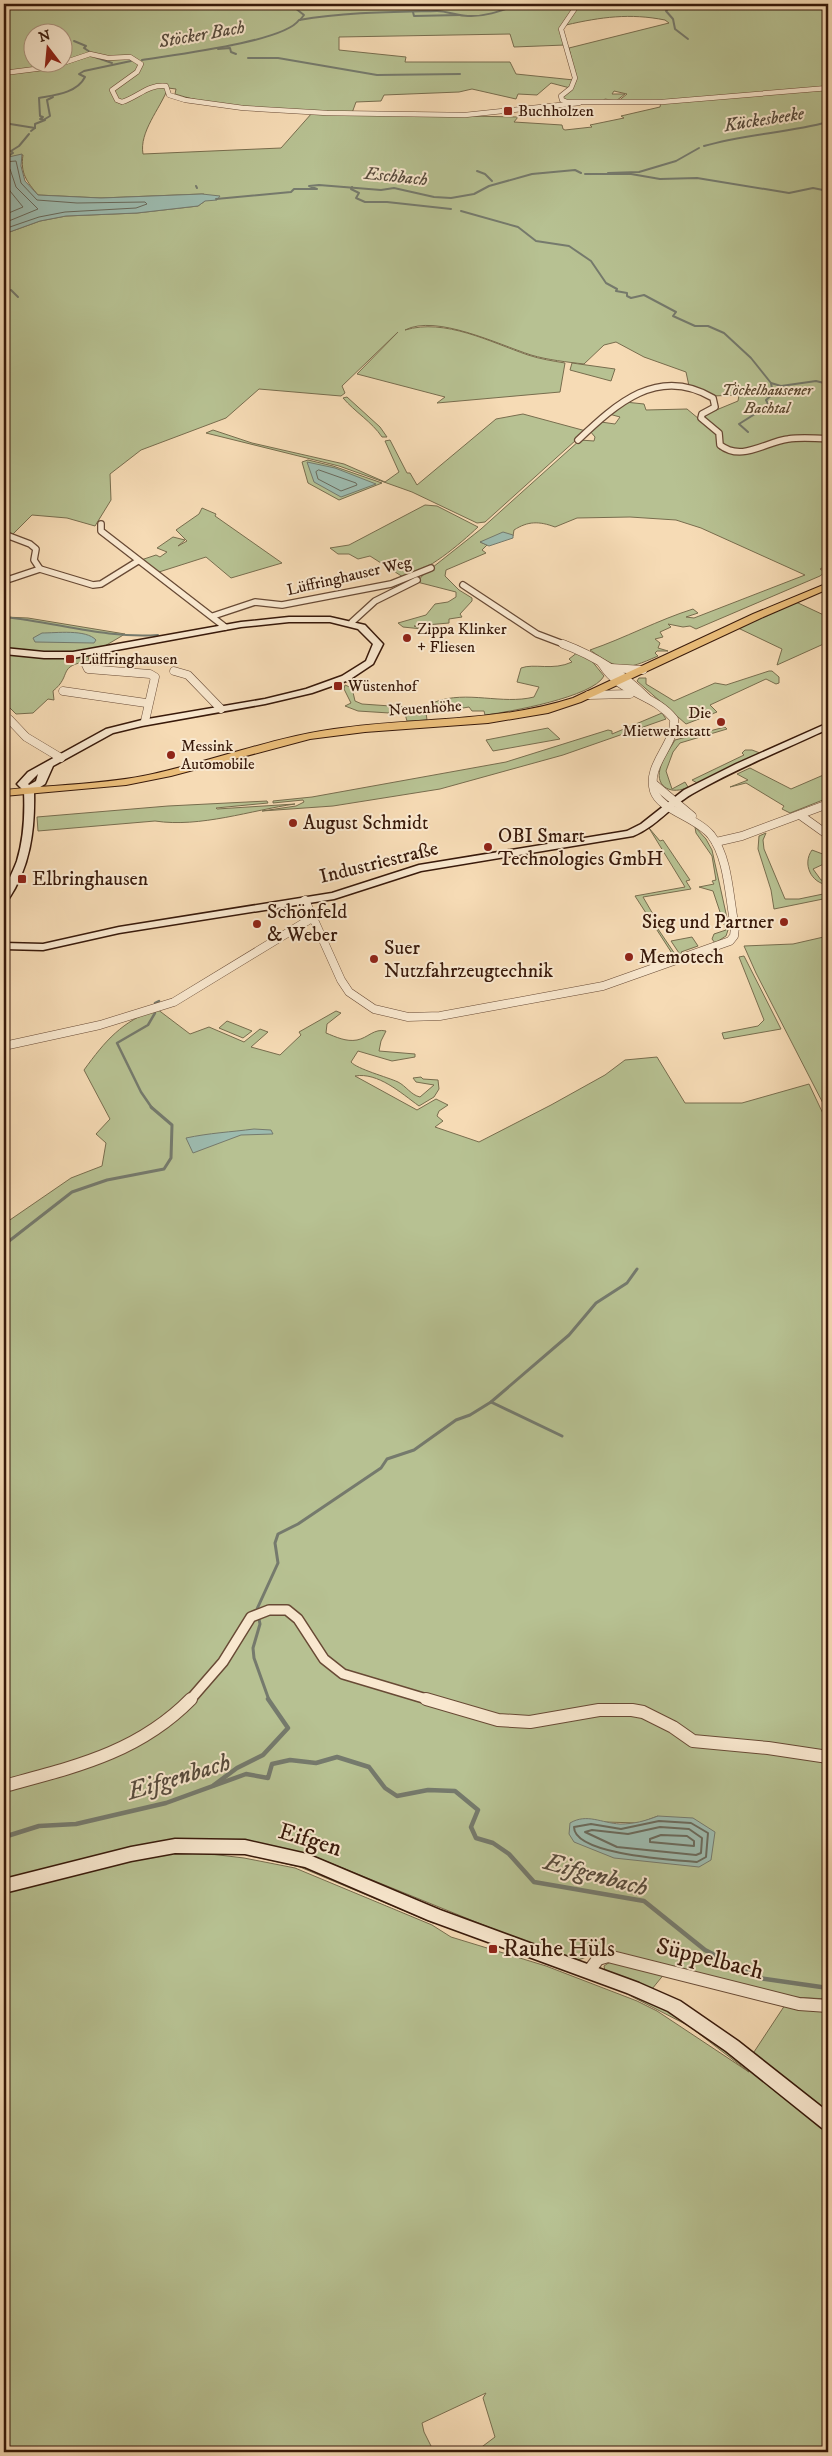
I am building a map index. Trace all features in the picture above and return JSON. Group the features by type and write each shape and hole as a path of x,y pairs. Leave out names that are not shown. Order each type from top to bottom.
{"main road":[{"name":"Neuenhöhe","path":"4,793 102,785 142,779 333,732 517,716 558,707 589,695 756,616 828,586"},
{"path":"4,651 45,655 79,655 225,627 314,618 352,622 371,633 378,644 373,659 359,671 342,680 306,692 221,709 146,721 107,732 29,776 22,784 29,790 30,824 27,845 20,869 4,898"},
{"name":"Industriestraße","path":"4,946 43,947 124,929 342,894 419,868 629,834 644,827 671,803 710,780 828,726"},
{"name":"Eifgen","path":"4,1886 161,1848 211,1845 245,1847 289,1856 324,1867 434,1915 589,1971 674,2006 732,2046 828,2122"}],"street":[{"path":"531,4 566,4"},
{"path":"578,4 561,29 575,78 571,88 562,93 561,98 567,102 579,103"},
{"path":"4,73 35,70 63,64 86,54 128,57 138,62 141,66 137,72 112,90 117,100 125,102 145,89 162,85 166,86 169,95 185,100 243,108 320,113 473,114 579,103 662,102 828,88"},
{"path":"578,440 632,394 678,387 696,390 713,398 715,407 702,414 701,418 718,433 720,445 726,450 752,450 789,439 828,440"},
{"path":"101,524 101,531 225,627"},
{"path":"9,536 30,544 36,549 33,556 35,563 40,569"},
{"path":"4,581 40,569 52,571 93,585 101,584 138,561"},
{"name":"Lüffringhauser Weg","path":"213,616 255,602 282,605 391,584 431,568"},
{"path":"352,622 375,601 415,581 424,572"},
{"path":"391,584 398,591"},
{"path":"463,585 537,634 585,652 604,665 633,694"},
{"path":"86,665 88,668 150,674 154,677 146,703 144,718 146,721"},
{"path":"604,665 621,670 643,670"},
{"path":"174,671 188,675 221,709"},
{"path":"620,680 649,701"},
{"path":"63,691 146,703"},
{"path":"305,900 346,990 361,1002 379,1011 408,1017 436,1016 568,993 619,981 723,946 732,940 735,927 716,842 693,819 671,803 658,797 654,788 654,767 672,734 675,722 670,713 633,694 618,692 589,695"},
{"path":"8,719 26,737 61,758"},
{"path":"654,784 671,803 693,819"},
{"path":"716,842 742,836 828,804"},
{"path":"800,815 828,835"},
{"path":"4,1046 100,1025 179,1000 304,921 312,918"},
{"path":"4,1786 98,1759 137,1741 192,1699 236,1645 251,1616 269,1610 287,1610 298,1619 324,1659 343,1674 498,1720 530,1722 599,1710 632,1710 643,1712 672,1727 693,1741 768,1748 828,1757"},
{"name":"Süppelbach","path":"589,1971 598,1959 608,1956 799,2004 827,2006"}],"green space":[{"name":"Töckelhausener Bachtal","path":"4,4 828,4 828,66 822,70 828,70 828,87 668,100 617,102 627,94 614,91 612,94 625,94 616,101 605,99 601,102 564,100 562,97 570,88 551,83 537,95 518,94 516,99 472,89 459,92 384,95 381,101 356,102 352,113 240,107 196,100 175,94 176,89 168,88 147,129 144,137 143,154 281,148 312,113 518,117 514,122 562,125 565,130 592,127 590,125 624,118 621,116 660,107 661,102 828,88 828,439 811,437 746,450 721,448 720,434 703,419 709,413 738,401 739,395 712,396 689,386 686,372 644,357 616,342 604,345 584,364 537,357 467,332 450,328 418,326 405,330 420,327 451,329 546,360 565,363 560,392 437,403 445,397 357,374 398,332 342,386 345,393 341,396 259,389 226,418 141,450 110,474 111,500 95,526 67,518 32,515 10,537 4,535 4,234 40,221 66,216 137,213 198,206 205,201 204,194 101,198 38,195 25,177 22,161 23,155 4,158","holes":["628,16 665,20 669,23 569,48 576,80 571,86 574,80 516,74 510,62 405,62 406,57 339,50 339,37 510,34 514,47 565,45 560,28 579,22"]},
{"path":"572,363 615,369 611,381 570,370"},
{"path":"347,397 380,427 387,437 382,437 343,398"},
{"path":"625,402 644,404 646,410 687,409 717,434 719,449 729,452 785,440 828,440 828,565 820,569 825,572 820,576 696,629 690,626 683,627 668,624 671,627 660,632 663,637 655,639 660,643 658,648 668,651 657,651 655,653 658,656 637,664 629,666 616,665 590,650 680,613 693,609 698,613 686,617 694,618 805,575 701,528 676,520 630,517 577,518 555,527 534,523 514,530 513,536 480,542 487,545 482,550 486,553 446,570 445,576 459,590 472,598 472,601 460,614 462,617 449,619 449,623 414,626 422,629 403,627 398,623 426,615 435,604 448,602 456,597 456,592 417,582 423,575 481,529 580,440 594,441 595,437 590,431 601,422 615,424 620,417 609,414"},
{"path":"523,414 586,431 485,522 477,523 412,492 339,466 206,433 213,430 252,443 344,464 385,482 399,472 385,441 390,440 407,473 410,473 417,485 496,419"},
{"path":"308,460 333,466 382,483 339,500 308,483 302,462"},
{"path":"425,505 437,506 478,527 443,556 412,574 403,577 370,556 358,559 349,554 338,554 330,548 349,545"},
{"path":"202,508 216,514 215,516 282,563 231,578 206,557 159,572 141,560 156,555 160,557 167,552 157,548 173,537 185,540 178,546 187,541 176,530 199,514"},
{"path":"796,602 828,617 828,642 777,665 782,649 738,628"},
{"path":"4,617 28,618 125,634 88,656 89,661 68,668 59,685 53,691 54,700 48,699 33,713 16,714 4,702"},
{"path":"578,652 591,660 604,676 597,684 568,697 512,711 485,715 484,711 472,711 469,707 445,711 433,706 435,702 459,697 522,699 534,697 539,687 517,682 521,668 565,665 572,662 569,659"},
{"path":"772,671 779,677 779,683 776,684 766,679 710,705 717,712 686,724 637,681 639,678 646,678 646,684 674,701 715,683 726,685"},
{"path":"345,685 352,688 355,701 362,704 419,708 425,705 427,720 407,721 405,714 358,711 345,706 351,703 344,689"},
{"path":"662,713 666,719 563,755 440,789 333,806 262,811 296,806 304,802 303,800 273,803 273,801 312,797 506,762 608,730 612,731 612,734"},
{"path":"725,727 727,729 680,743 673,752 666,771 672,789 685,782 688,787 671,790 663,785 659,776 661,765 675,740"},
{"path":"548,728 560,739 493,751 486,740"},
{"path":"745,750 760,753 697,783 692,780 744,755 742,753"},
{"path":"750,768 791,789 828,773 828,798 790,813 782,809 784,806 746,783 730,787 748,780 737,774"},
{"path":"267,801 268,803 216,808 295,804 190,822 172,823 155,821 38,831 37,817 168,806"},
{"path":"695,827 706,839 712,850 729,927 726,936 715,943 712,939 714,934 726,930 713,891 699,887 714,884 712,881 716,880 712,856 696,833"},
{"path":"649,828 660,841 663,840 690,880 686,881 691,889 643,897 661,928 658,929 677,957 675,958 635,896 685,887"},
{"path":"766,833 763,840 764,849 785,899 799,899 828,893 828,898 774,909 771,890 758,849 759,836"},
{"path":"812,850 828,856 828,862 813,869 821,880 828,881 828,885 817,881 810,872 808,861"},
{"path":"828,936 828,1113 744,946 793,944"},
{"path":"692,937 698,946 681,952 683,955 681,956 671,941"},
{"path":"744,956 781,1029 724,1039 722,1033 758,1026 764,1020 739,957"},
{"path":"157,1009 190,1034 209,1027 244,1042 260,1029 268,1032 251,1047 280,1055 301,1035 299,1032 336,1011 341,1013 327,1024 326,1033 341,1039 353,1040 361,1039 382,1030 386,1031 379,1051 415,1054 415,1057 392,1061 358,1051 351,1062 354,1065 398,1082 420,1097 434,1085 416,1082 413,1078 421,1077 423,1079 438,1080 439,1089 434,1097 419,1106 381,1080 372,1077 355,1076 417,1110 436,1099 448,1105 439,1111 437,1116 443,1121 435,1127 479,1142 605,1075 625,1060 657,1057 685,1103 742,1103 809,1084 826,1120 828,1119 828,1999 791,1997 613,1952 603,1951 578,1960 513,1937 318,1858 229,1840 194,1840 144,1846 4,1881 4,1224 71,1178 102,1166 106,1143 96,1134 110,1119 84,1070 115,1033 145,1014","holes":["658,1816 615,1858 605,1822 639,1823"]},
{"path":"227,1021 252,1031 243,1038 219,1028"},
{"path":"177,1851 243,1852 302,1864 436,1922 433,1923 300,1867 243,1854 202,1853 244,1858 295,1868 432,1925 451,1937 546,1966 637,2001 657,2011 749,2072 689,2026 625,1993 651,2002 752,2055 785,2005 828,2010 828,2452 475,2452 495,2437 483,2398 486,2393 422,2423 424,2432 434,2452 4,2452 4,1891 127,1860"},
{"path":"610,1962 665,1973 652,1989 605,1971 604,1966"}],"water":[{"path":"22,154 21,166 25,181 38,195 101,198 202,194 220,196 217,200 205,201 198,206 137,213 66,216 40,221 4,234 4,158"},
{"path":"307,462 335,468 376,484 341,497 314,482"},
{"path":"503,532 513,535 513,538 489,546 480,542"},
{"path":"42,633 78,633 85,634 96,640 94,643 35,642 33,638"},
{"path":"254,1129 271,1130 273,1134 241,1135 193,1153 186,1138 212,1134"},
{"path":"658,1816 693,1818 715,1832 711,1860 699,1867 614,1858 574,1842 569,1834 570,1823 576,1820 594,1819 625,1824"}],"waterway":[{"path":"283,4 295,8 304,15 300,20"},
{"name":"Stöcker Bach","path":"459,15 475,16 494,13 520,4"},
{"path":"666,5 669,8 666,11 673,19 675,29 688,39"},
{"name":"Stöcker Bach","path":"300,20 368,13 437,11 459,15"},
{"name":"Stöcker Bach","path":"413,12 414,16 459,15"},
{"name":"Stöcker Bach","path":"142,60 251,41 289,28 300,20"},
{"path":"74,41 86,46 84,48 90,52"},
{"name":"Stöcker Bach","path":"218,49 230,48 231,52 236,54"},
{"path":"95,57 112,63"},
{"path":"248,58 278,58 377,75 460,74"},
{"name":"Stöcker Bach","path":"35,128 35,124 45,120 40,119 43,117 40,116 39,98 52,96 77,87 85,77 79,74 84,71 131,61"},
{"name":"Stöcker Bach","path":"45,119 50,116 47,100 53,97"},
{"name":"Kückesbeeke","path":"704,146 828,122"},
{"path":"4,123 35,128"},
{"name":"Stöcker Bach","path":"31,131 35,128"},
{"name":"Stöcker Bach","path":"10,155 13,153 11,151 19,146 29,134"},
{"name":"Kückesbeeke","path":"608,173 639,172 676,161 699,148"},
{"name":"Eschbach","path":"352,188 381,190 394,188 434,197 451,198 474,194 489,186 532,174 575,170 581,173"},
{"path":"477,171 485,174 492,181"},
{"name":"Eschbach","path":"585,174 631,174 660,179 697,178 789,193 813,188 828,191"},
{"name":"Eschbach","path":"216,199 291,192 294,189 317,189 309,186 319,185 352,188"},
{"path":"352,188 351,189 359,193 356,198 365,202 387,202 451,209"},
{"path":"461,211 518,227 536,241 569,246 591,261 606,283 617,289 616,291 627,293 627,296 631,298 644,295 676,312 673,316 695,326 708,326 724,333 751,358 771,383"},
{"path":"11,290 18,297"},
{"path":"771,383 781,386 816,381 828,384"},
{"path":"748,432 739,424 766,407 768,404 766,400 773,394 771,383"},
{"path":"4,617 120,635 158,635"},
{"path":"156,1006 155,1003 159,1001"},
{"path":"152,1108 141,1092 117,1043 148,1025 155,1013"},
{"path":"4,1245 72,1192 107,1180 164,1169 171,1158 172,1125 152,1108"},
{"path":"491,1402 569,1335 596,1303 627,1283 637,1269"},
{"path":"269,1700 254,1658 253,1648 260,1624 257,1609 278,1563 275,1543 278,1534 298,1524 381,1468 387,1459 414,1450 456,1420 470,1415 491,1402"},
{"path":"491,1402 562,1436"},
{"path":"214,1785 237,1768 263,1755 288,1728 268,1699"},
{"name":"Eifgenbach","path":"4,1837 39,1826 76,1824 166,1803 246,1774 268,1778 272,1764 290,1760 316,1763 337,1757 369,1767 385,1788 397,1796 428,1790 455,1791 478,1810 471,1827 476,1838 493,1843 509,1854 534,1882 644,1901 705,1950 759,1978 828,1988"}],"place":[{"name":"Buchholzen","path":"508,111"},
{"name":"Zippa Klinker + Fliesen","path":"407,638"},
{"name":"Lüffringhausen","path":"70,659"},
{"name":"Wüstenhof","path":"338,686"},
{"name":"Die Mietwerkstatt","path":"721,722"},
{"name":"Messink Automobile","path":"171,755"},
{"name":"August Schmidt","path":"293,823"},
{"name":"OBI Smart Technologies GmbH","path":"488,847"},
{"name":"Elbringhausen","path":"22,879"},
{"name":"Sieg und Partner","path":"784,922"},
{"name":"Schönfeld & Weber","path":"257,924"},
{"name":"Memotech","path":"629,957"},
{"name":"Suer Nutzfahrzeugtechnik","path":"374,959"},
{"name":"Rauhe Hüls","path":"493,1949"}]}
